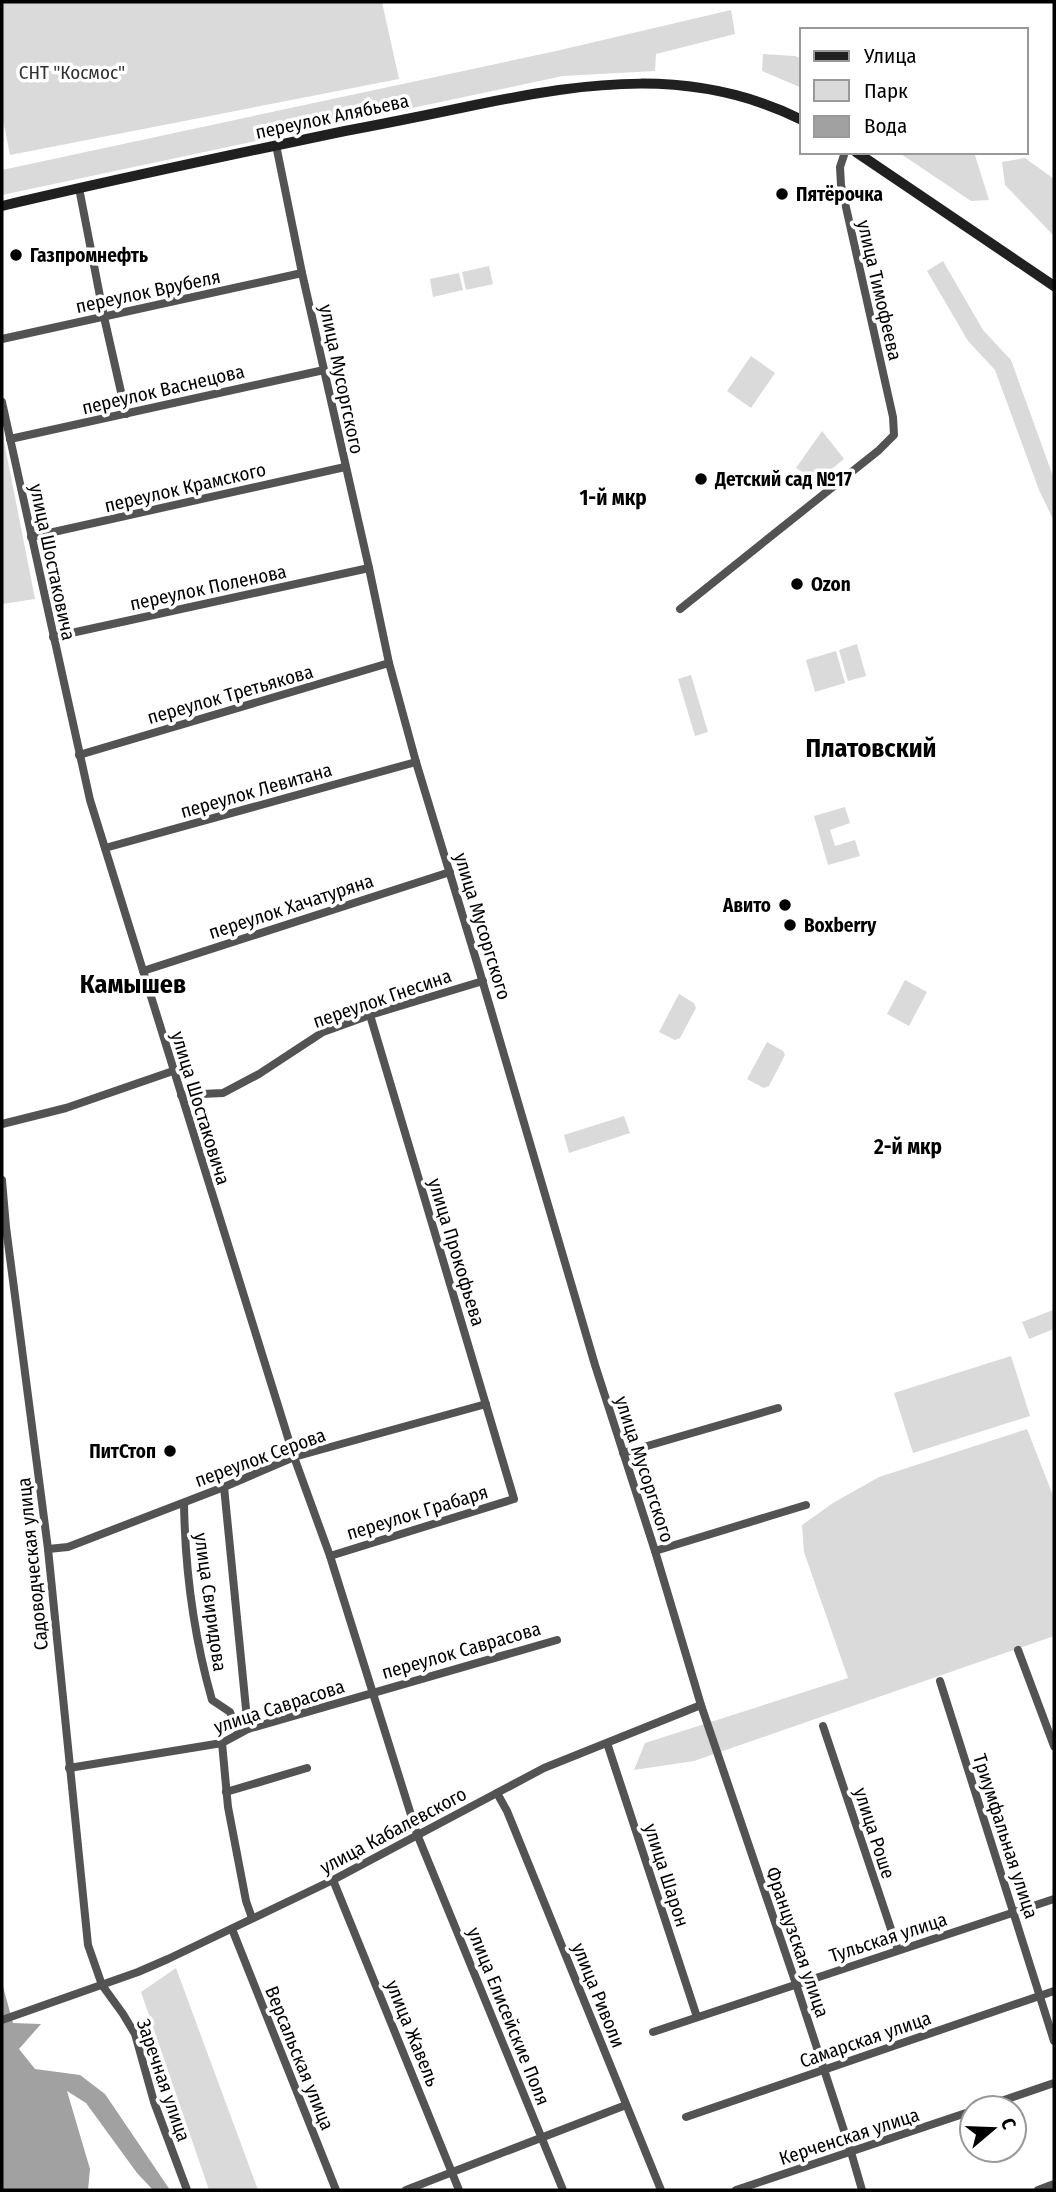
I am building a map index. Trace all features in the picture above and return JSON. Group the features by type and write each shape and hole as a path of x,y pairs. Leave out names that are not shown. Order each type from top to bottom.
{"main road":[{"name":"переулок Алябьева","path":"2,206 276,145 545,91 610,83 672,83 731,93 777,108 800,119"},
{"path":"859,154 1054,286"}],"street":[{"name":"улица Мусоргского","path":"276,145 389,663 416,762 701,1705"},
{"name":"улица Тимофеева","path":"680,609 879,450 894,435 893,417 841,185 844,154"},
{"path":"79,188 126,414"},
{"name":"переулок Врубеля","path":"2,339 302,273"},
{"name":"переулок Васнецова","path":"10,439 324,369"},
{"name":"улица Шостаковича","path":"2,402 90,800 294,1457 330,1556 417,1834"},
{"name":"переулок Крамского","path":"32,537 345,467"},
{"name":"переулок Поленова","path":"53,638 369,568"},
{"name":"переулок Третьякова","path":"79,755 389,663"},
{"name":"переулок Левитана","path":"105,849 416,762"},
{"name":"переулок Хачатуряна","path":"143,971 450,872"},
{"name":"переулок Гнесина","path":"181,1095 223,1093 259,1074 323,1032 483,981"},
{"name":"улица Прокофьева","path":"370,1015 514,1499"},
{"path":"2,1124 66,1108 173,1071"},
{"name":"Садоводческая улица","path":"2,1180 48,1549 88,1945"},
{"name":"переулок Серова","path":"48,1549 68,1547 294,1457 486,1404"},
{"path":"623,1453 778,1408"},
{"path":"224,1487 248,1729"},
{"name":"переулок Грабаря","path":"330,1556 514,1499"},
{"name":"улица Свиридова","path":"184,1503 186,1540 202,1664 212,1700 230,1712 238,1734"},
{"path":"655,1551 806,1505"},
{"name":"переулок Саврасова","path":"373,1692 558,1640"},
{"path":"1018,1650 1054,1746"},
{"name":"Триумфальная улица","path":"940,1681 1054,2041"},
{"name":"улица Саврасова","path":"69,1768 222,1743 248,1729 373,1692"},
{"name":"улица Кабалевского","path":"2,2021 138,1972 252,1918 335,1884 417,1834 544,1768 701,1705"},
{"name":"Французская улица","path":"701,1705 825,2070 862,2190"},
{"name":"улица Роше","path":"823,1726 898,1950"},
{"path":"222,1743 226,1792 246,1901 252,1918"},
{"name":"улица Шарон","path":"607,1743 697,2017"},
{"path":"226,1792 307,1769"},
{"name":"улица Риволи","path":"497,1793 507,1811 662,2190"},
{"name":"улица Елисейские Поля","path":"417,1834 563,2190"},
{"name":"улица Жавель","path":"335,1884 459,2190"},
{"name":"Тульская улица","path":"653,2032 1054,1899"},
{"name":"Версальская улица","path":"232,1929 336,2190"},
{"name":"Заречная улица","path":"88,1945 91,1960 102,1985 135,2034 154,2102 187,2190"},
{"name":"Самарская улица","path":"686,2117 1054,1991"},
{"path":"1022,2094 1054,2083"},
{"path":"406,2190 626,2105"},
{"name":"Керченская улица","path":"736,2190 958,2116"},
{"path":"1038,2190 1054,2184"}],"green space":[{"name":"СНТ \"Космос\"","path":"2,2 382,2 399,79 10,155 2,115"},
{"path":"731,10 735,34 656,54 655,71 563,76 2,195 2,170 556,51"},
{"path":"763,54 795,56 800,58 800,87 762,71"},
{"path":"901,154 975,154 989,200 971,201"},
{"path":"1025,158 1054,179 1054,236 1005,185 1002,162"},
{"path":"943,261 983,330 1011,360 1054,479 1054,521 1039,490 995,370 968,341 927,271"},
{"path":"489,266 493,284 466,290 462,272"},
{"path":"459,273 463,290 433,297 430,279"},
{"path":"751,356 775,373 751,408 727,391"},
{"path":"2,431 35,599 2,604"},
{"path":"822,431 844,459 817,481 796,468"},
{"path":"857,644 866,676 848,681 839,650"},
{"path":"836,651 845,683 815,692 806,660"},
{"path":"691,675 708,732 695,736 678,679"},
{"path":"845,807 850,823 830,830 835,846 855,840 860,856 828,865 814,816"},
{"path":"905,980 927,992 909,1026 887,1014"},
{"path":"679,994 694,1003 696,1008 680,1038 675,1040 659,1032"},
{"path":"767,1042 785,1055 769,1086 764,1088 747,1079"},
{"path":"624,1116 630,1133 569,1153 564,1135"},
{"path":"1053,1310 1054,1329 1029,1339 1022,1322"},
{"path":"1011,1356 1030,1416 913,1453 894,1393"},
{"path":"1027,1429 1054,1498 1054,1636 694,1761 634,1770 645,1743 848,1678 804,1552 802,1525 833,1503 879,1477"},
{"path":"176,1968 258,2190 209,2190 141,1992"}],"water":[{"path":"2,1983 13,2023 41,2024 19,2049 35,2069 80,2075 105,2094 170,2190 152,2189 137,2173 86,2103 67,2091 90,2169 88,2190 2,2190"}],"place":[{"name":"Пятёрочка","path":"782,194"},
{"name":"Газпромнефть","path":"16,255"},
{"name":"Детский сад №17","path":"701,479"},
{"name":"Ozon","path":"797,584"},
{"name":"Авито","path":"785,905"},
{"name":"Boxberry","path":"790,925"},
{"name":"ПитСтоп","path":"170,1451"}],"district":[{"name":"1-й мкр","path":"613,498"},
{"name":"Платовский","path":"871,748"},
{"name":"Камышев","path":"133,984"},
{"name":"2-й мкр","path":"908,1147"}]}
